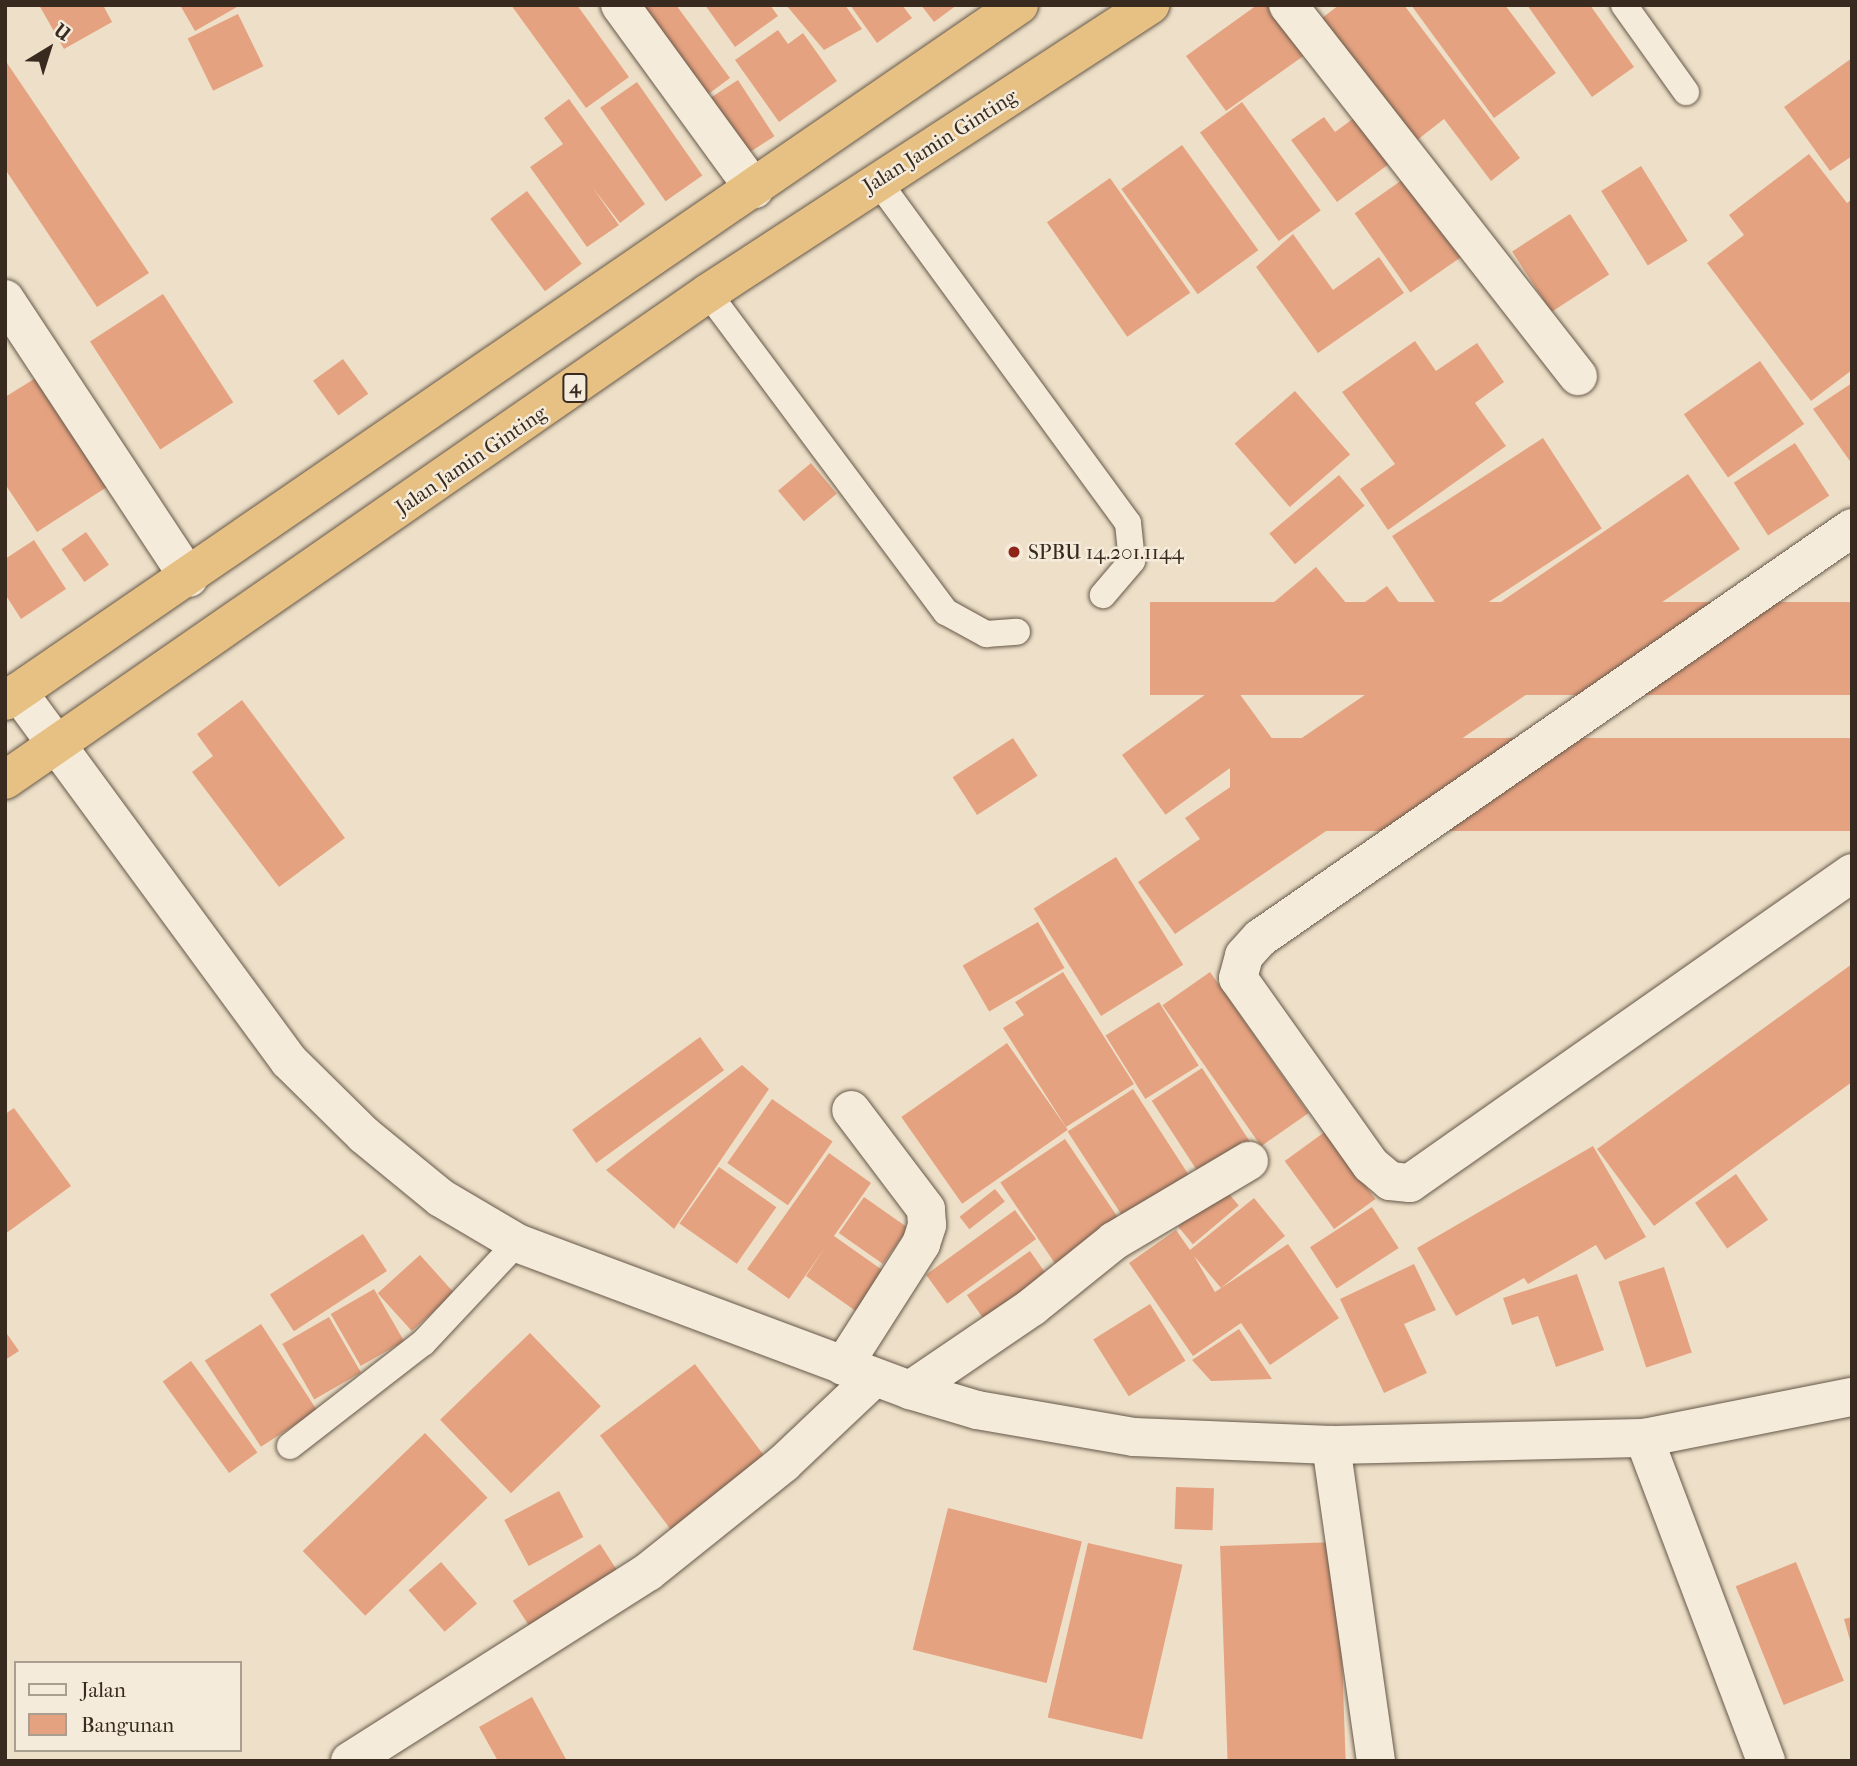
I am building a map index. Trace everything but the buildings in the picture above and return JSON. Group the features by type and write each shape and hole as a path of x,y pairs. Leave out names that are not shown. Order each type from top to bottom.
{"highway":[{"path":"12,696 189,578 1019,5"},
{"name":"Jalan Jamin Ginting","path":"5,780 708,293 877,180 1150,5"}],"street":[{"path":"620,5 754,189"},
{"path":"1287,5 1578,376"},
{"path":"5,299 189,578"},
{"path":"1852,528 1260,938 1244,956 1238,978 1371,1165 1390,1181 1410,1183 1852,873"},
{"path":"12,696 57,746 289,1061 363,1135 412,1174 517,1244 910,1390 977,1410 1134,1437 1331,1445 1644,1438 1852,1397"},
{"path":"350,1761 648,1572 784,1463 859,1372 921,1244 927,1225 926,1209 851,1110"},
{"path":"910,1390 1053,1292 1114,1241 1249,1161"},
{"path":"1644,1438 1766,1761"},
{"path":"1331,1445 1376,1761"}],"lane":[{"path":"1624,5 1686,92"},
{"path":"877,180 1128,523 1132,561 1103,595"},
{"path":"708,293 946,612 986,634 1017,632"},
{"path":"290,1446 423,1343 517,1244"}],"place":[{"name":"SPBU 14.201.1144","path":"1014,552"}]}
